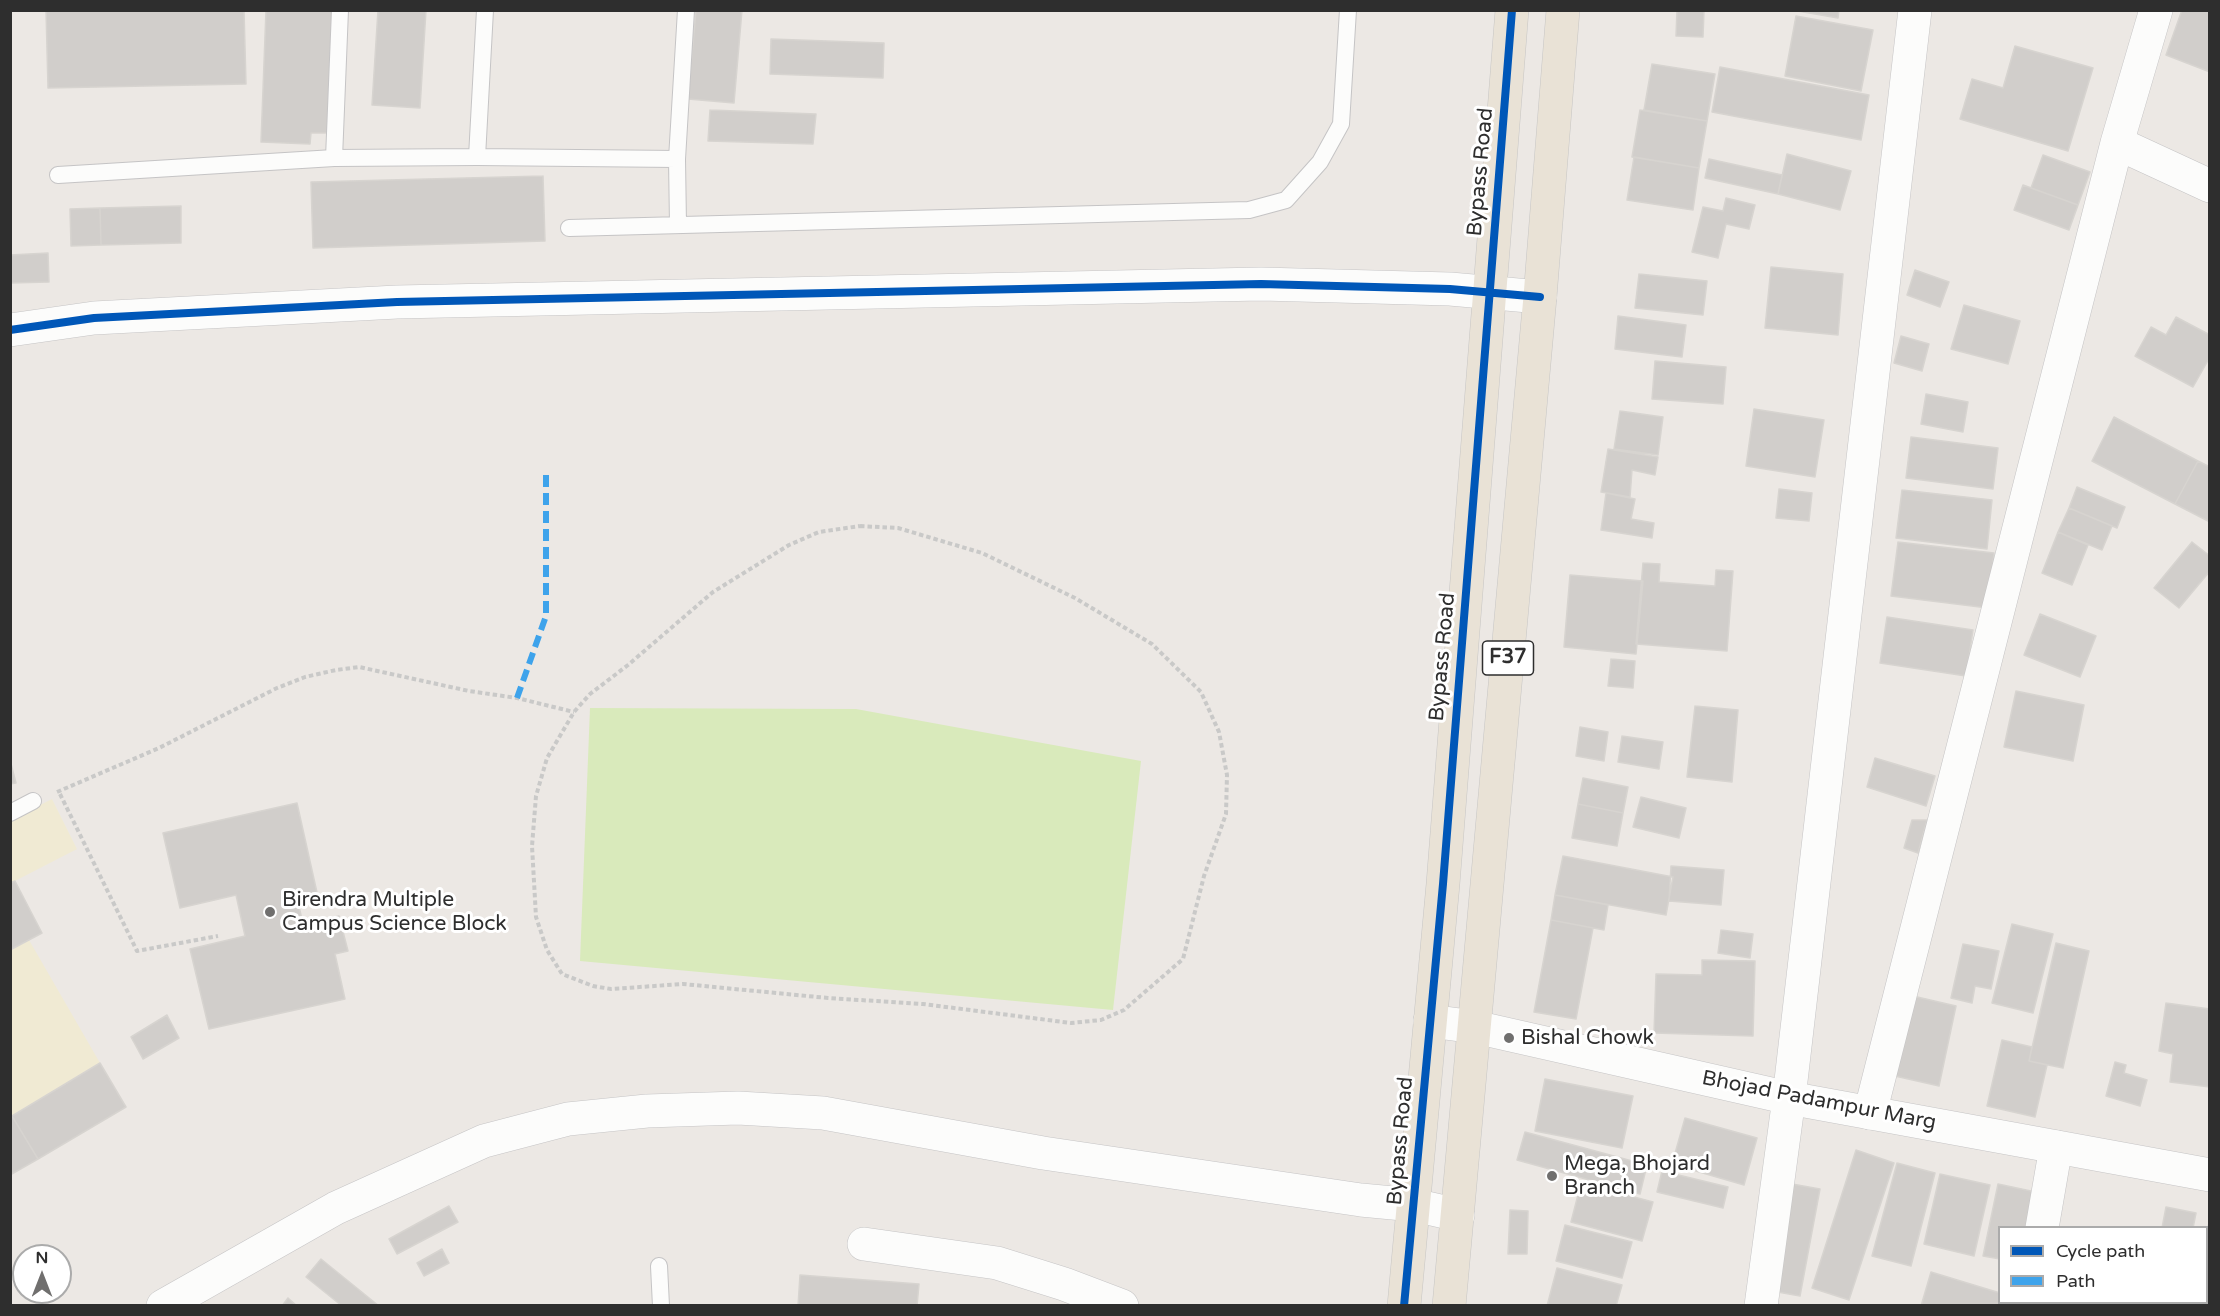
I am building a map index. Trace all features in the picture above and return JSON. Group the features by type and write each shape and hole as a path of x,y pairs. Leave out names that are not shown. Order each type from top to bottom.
{"highway":[{"name":"Bypass Road","path":"1404,1305 1444,872 1512,10"},
{"name":"F37","path":"1449,1305 1540,297 1563,10"}],"street":[{"path":"1761,1305 1789,1098 1915,10"},
{"path":"1870,1113 2116,143 2156,10"},
{"path":"2116,143 2210,186"},
{"path":"10,330 94,318 398,302 1261,284 1450,289 1540,297"},
{"name":"Bhojad Padampur Marg","path":"1430,1022 1475,1027 1789,1098 2210,1175"},
{"path":"164,1305 336,1208 484,1140 568,1119 647,1111 738,1108 823,1113 1043,1153 1349,1198 1414,1205 1458,1215"},
{"path":"2042,1226 2056,1147"},
{"path":"864,1244 998,1263 1122,1305"}],"lane":[{"path":"334,158 340,10"},
{"path":"477,156 485,10"},
{"path":"678,225 677,159 686,10"},
{"path":"569,228 1250,210 1286,200 1320,162 1341,124 1348,10"},
{"path":"58,175 334,158 477,156 677,159"},
{"path":"10,813 33,801"},
{"path":"659,1266 661,1305"}],"path":[{"path":"860,526 898,528 982,553 1075,598 1152,644 1201,692 1219,732 1227,775 1226,814 1204,876 1184,959 1124,1010 1101,1020 1071,1023 923,1004 828,998 683,984 611,989 593,986 562,974 547,950 536,917 532,846 536,796 547,758 574,712 590,694 628,665 713,592 789,545 819,532 860,526"},
{"path":"33,801 159,748 277,688 305,677 336,670 359,667 469,691 518,698 574,712"},
{"path":"59,791 137,951 218,936"}],"sand":[{"path":"52,799 77,849 11,883 11,820"},
{"path":"29,940 100,1063 11,1117 11,950"}],"green space":[{"path":"590,708 856,709 1141,761 1113,1010 580,961"}],"building":[{"path":"46,10 244,10 246,84 48,88"},
{"path":"266,10 332,10 327,133 311,133 310,144 261,142"},
{"path":"378,10 426,10 420,108 372,105"},
{"path":"696,10 742,10 734,103 688,99"},
{"path":"1677,10 1704,10 1703,37 1676,36"},
{"path":"1792,10 1839,10 1838,18"},
{"path":"2182,10 2210,10 2210,72 2166,55"},
{"path":"1796,16 1873,30 1861,91 1785,76"},
{"path":"771,39 884,43 883,78 770,74"},
{"path":"2015,46 2093,68 2068,151 1960,119 1972,79 2003,88"},
{"path":"1652,64 1715,74 1707,121 1644,110"},
{"path":"1720,67 1869,95 1861,140 1712,112"},
{"path":"710,110 816,114 813,144 708,141"},
{"path":"1640,110 1707,121 1699,168 1632,157"},
{"path":"1787,154 1851,171 1840,210 1778,194"},
{"path":"2043,155 2090,172 2078,205 2031,188"},
{"path":"1634,157 1699,168 1693,210 1627,200"},
{"path":"1709,159 1782,175 1778,194 1705,178"},
{"path":"543,176 545,241 313,248 311,182"},
{"path":"2023,185 2078,205 2069,230 2014,210"},
{"path":"1726,198 1755,205 1749,229 1726,224 1718,258 1692,252 1703,207 1723,211"},
{"path":"181,206 181,243 101,245 100,208"},
{"path":"100,208 101,245 71,246 70,209"},
{"path":"48,253 49,282 10,283 10,255"},
{"path":"1771,267 1843,274 1838,335 1765,328"},
{"path":"1915,270 1949,282 1940,307 1907,295"},
{"path":"1639,274 1707,281 1703,315 1635,308"},
{"path":"1964,305 2020,321 2008,364 1951,349"},
{"path":"1618,316 1686,325 1682,357 1615,349"},
{"path":"2176,317 2210,335 2210,357 2193,387 2135,356 2151,327 2166,335"},
{"path":"1901,336 1929,344 1922,371 1894,363"},
{"path":"1655,361 1726,367 1723,404 1652,399"},
{"path":"1926,394 1968,402 1963,432 1921,424"},
{"path":"1754,409 1824,420 1815,477 1746,466"},
{"path":"1620,411 1663,417 1658,455 1614,449"},
{"path":"2114,417 2198,461 2175,504 2092,461"},
{"path":"1911,437 1998,448 1993,489 1906,478"},
{"path":"1608,449 1658,457 1655,475 1632,470 1630,497 1601,492"},
{"path":"2198,461 2210,467 2210,522 2175,504"},
{"path":"2077,487 2125,507 2117,528 2069,508"},
{"path":"1779,489 1812,493 1809,521 1776,518"},
{"path":"1902,490 1992,500 1987,549 1896,538"},
{"path":"1606,493 1635,499 1631,519 1654,523 1652,538 1601,530"},
{"path":"2069,508 2112,526 2102,550 2058,532"},
{"path":"2058,532 2088,545 2072,585 2042,573"},
{"path":"1898,542 1994,553 1988,608 1891,596"},
{"path":"2192,542 2210,556 2210,571 2179,608 2154,588"},
{"path":"1643,563 1660,564 1659,582 1715,586 1716,570 1733,571 1727,651 1636,644"},
{"path":"1570,575 1643,581 1636,654 1564,647"},
{"path":"2040,614 2096,636 2080,677 2024,655"},
{"path":"1887,617 1973,630 1966,676 1880,663"},
{"path":"1611,659 1635,661 1633,688 1608,686"},
{"path":"2016,691 2084,705 2073,761 2004,747"},
{"path":"1695,706 1738,710 1732,782 1687,777"},
{"path":"1580,727 1608,732 1604,761 1576,756"},
{"path":"1622,736 1663,742 1659,769 1618,762"},
{"path":"1875,758 1935,776 1926,806 1867,787"},
{"path":"10,760 16,783 10,784"},
{"path":"1583,778 1628,787 1623,813 1578,804"},
{"path":"1641,797 1686,808 1679,838 1633,827"},
{"name":"Birendra Multiple Campus Science Block","path":"297,803 318,897 298,902 303,924 339,916 348,951 335,954 345,999 209,1029 190,949 245,936 236,895 180,908 163,833"},
{"path":"1578,804 1623,813 1617,846 1572,838"},
{"path":"1912,820 1927,820 1918,853 1904,848"},
{"path":"1563,856 1673,877 1666,915 1555,895"},
{"path":"1671,866 1724,870 1721,905 1669,901"},
{"path":"15,881 42,933 10,950 10,883"},
{"path":"1555,895 1608,905 1604,930 1551,920"},
{"path":"1551,920 1593,928 1576,1019 1534,1012"},
{"path":"2012,924 2053,934 2033,1013 1992,1003"},
{"path":"1721,930 1753,934 1750,958 1718,953"},
{"path":"2056,943 2089,951 2063,1068 2029,1061"},
{"path":"1963,944 1999,951 1991,989 1975,986 1972,1003 1951,998"},
{"path":"1702,960 1755,961 1753,1036 1654,1033 1656,974 1702,975"},
{"path":"1913,996 1956,1006 1939,1086 1895,1076"},
{"path":"2166,1003 2210,1009 2210,1087 2170,1082 2173,1054 2159,1051"},
{"path":"167,1015 179,1038 143,1059 131,1037"},
{"path":"2002,1040 2032,1047 2029,1061 2047,1065 2035,1117 1987,1106"},
{"path":"2115,1062 2126,1065 2124,1073 2147,1080 2140,1106 2106,1096"},
{"path":"100,1063 126,1107 38,1159 12,1116"},
{"path":"1545,1079 1633,1096 1622,1148 1535,1131"},
{"path":"12,1116 38,1159 10,1175 10,1117"},
{"path":"1685,1118 1757,1138 1744,1185 1672,1164"},
{"path":"1525,1132 1647,1165 1640,1194 1517,1160"},
{"path":"1856,1150 1894,1163 1849,1300 1812,1288"},
{"path":"1897,1163 1935,1173 1911,1266 1872,1256"},
{"path":"1662,1171 1728,1187 1723,1208 1657,1192"},
{"path":"1940,1174 1990,1185 1974,1256 1924,1244"},
{"path":"1581,1183 1653,1202 1642,1241 1571,1222"},
{"path":"1792,1184 1820,1189 1800,1296 1772,1291"},
{"path":"1998,1184 2045,1194 2037,1226 1998,1226 1998,1259 1983,1256"},
{"path":"449,1206 458,1222 397,1254 389,1239"},
{"path":"2166,1207 2196,1213 2193,1226 2162,1226"},
{"path":"1510,1210 1528,1211 1527,1254 1508,1254"},
{"path":"2209,1223 2210,1286 2208,1286"},
{"path":"1565,1225 1632,1242 1622,1278 1556,1261"},
{"path":"442,1249 449,1263 424,1276 417,1263"},
{"path":"321,1259 379,1306 342,1306 306,1277"},
{"path":"1557,1268 1622,1285 1616,1306 1547,1306"},
{"path":"1931,1272 1998,1292 1998,1304 2012,1304 2011,1306 1921,1306"},
{"path":"800,1275 919,1284 917,1306 798,1306"},
{"path":"288,1298 297,1306 282,1306"},
{"path":"2089,1304 2157,1304 2157,1306 2089,1306"}],"marked path":[{"path":"517,698 546,616 546,473"}],"cycle path":[{"path":"1404,1306 1443,884 1512,10"},
{"path":"10,330 94,318 397,302 1261,284 1450,289 1540,297"}],"place":[{"name":"Birendra Multiple Campus Science Block","path":"270,912"},
{"name":"Bishal Chowk","path":"1509,1038"},
{"name":"Mega, Bhojard Branch","path":"1552,1176"}]}
